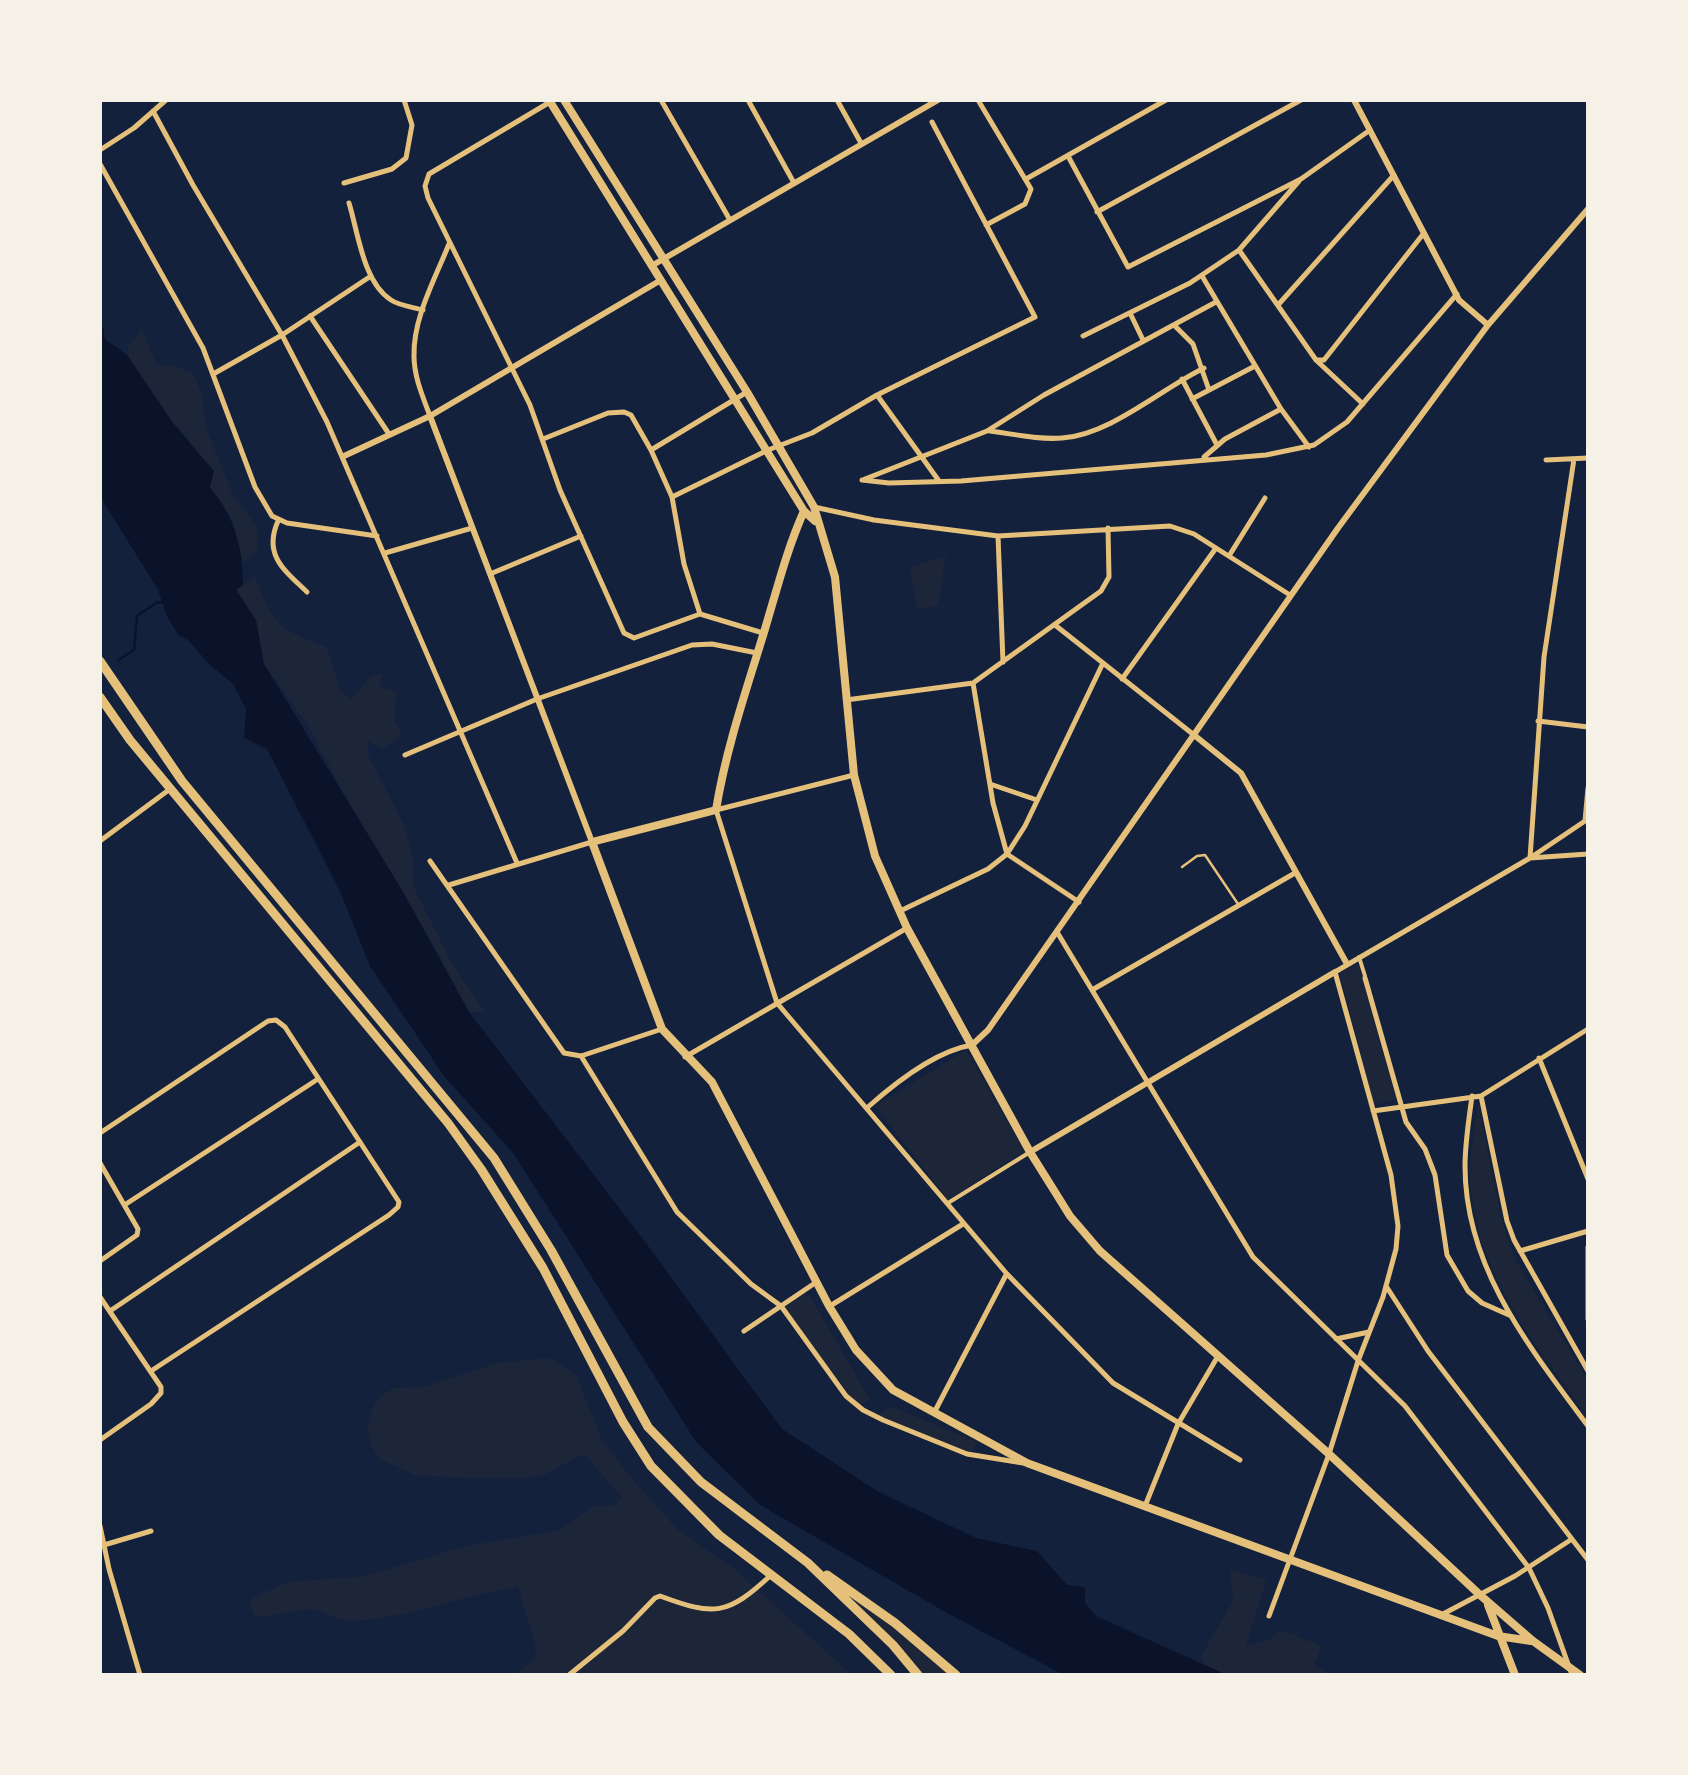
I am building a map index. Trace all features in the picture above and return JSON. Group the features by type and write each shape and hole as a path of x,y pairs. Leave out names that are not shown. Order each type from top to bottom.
{"highway":[{"path":"100,661 182,781 494,1158 560,1266 648,1427 702,1482 808,1563 895,1622 956,1675"},
{"path":"100,697 170,789 481,1169 543,1268 651,1466 719,1535 849,1634 891,1675"},
{"path":"808,1563 893,1645 918,1675"}],"main road":[{"path":"550,100 768,450 809,509"},
{"path":"564,100 780,446 826,542 835,577 854,775 875,856 908,928 1030,1152 1070,1216 1100,1250 1484,1598 1533,1642 1580,1675"},
{"path":"692,328 702,319"},
{"path":"809,509 791,539 756,653 716,810 592,842 662,1029 720,1094 816,1283 856,1350 877,1375 912,1403 1027,1464 1498,1636 1533,1642"},
{"path":"1484,1598 1515,1675"}],"street":[{"path":"100,150 166,100"},
{"path":"344,183 392,169 406,158 412,125 404,100"},
{"path":"550,100 429,174 425,186 428,198 513,368 624,633 634,638 700,614 764,633"},
{"path":"661,100 730,220"},
{"path":"748,100 794,183"},
{"path":"836,100 861,144"},
{"path":"917,100 922,109"},
{"path":"653,265 938,100"},
{"path":"978,100 1031,189 1030,198 986,225"},
{"path":"1026,179 1166,100"},
{"path":"1097,212 1301,100"},
{"path":"1354,100 1457,294 1488,325"},
{"path":"154,111 193,185 282,334 344,456 517,864"},
{"path":"672,498 812,432 1036,316 932,122"},
{"path":"1068,156 1128,267 1300,179 1370,130"},
{"path":"100,164 214,373 255,487 278,521 378,536"},
{"path":"1278,305 1394,175"},
{"path":"1082,336 1202,276 1239,250 1300,179"},
{"path":"349,202 371,276 390,300 423,310"},
{"path":"868,1108 931,1062 961,1047 972,1046 988,1030 1290,595 1488,325 1588,209"},
{"path":"1316,360 1324,360 1424,233"},
{"path":"449,244 423,310 414,354 418,380 592,842 449,885"},
{"path":"1239,250 1316,360 1364,404"},
{"path":"214,373 371,276"},
{"path":"1202,276 1281,409 1309,447"},
{"path":"344,456 430,416 662,280"},
{"path":"1216,302 987,431 862,480 939,481 1282,453 1309,447 1332,434 1364,404 1457,294"},
{"path":"1130,313 1143,340"},
{"path":"310,316 389,435"},
{"path":"1174,325 1193,344 1209,390"},
{"path":"1192,398 1255,366"},
{"path":"987,431 1054,439 1073,437 1135,411 1204,368"},
{"path":"1182,379 1217,445"},
{"path":"651,450 747,392"},
{"path":"878,395 939,481"},
{"path":"1202,459 1217,445 1281,409"},
{"path":"542,440 608,412 624,412 637,423 672,498 681,552 700,614"},
{"path":"1546,460 1588,458"},
{"path":"1530,858 1538,721 1550,610 1574,460"},
{"path":"1229,556 1266,498"},
{"path":"809,509 998,536 1157,525 1194,534 1290,595"},
{"path":"278,521 272,535 277,562 307,592"},
{"path":"384,553 472,528"},
{"path":"846,700 973,683 1101,591 1110,568 1108,528"},
{"path":"490,574 582,536"},
{"path":"998,536 1003,662"},
{"path":"1122,679 1216,548"},
{"path":"1055,626 1241,774 1346,964"},
{"path":"405,755 538,700 692,644 756,653"},
{"path":"900,911 988,869 1007,854 1102,663"},
{"path":"973,683 990,784 1007,854 1079,902"},
{"path":"1538,721 1588,727"},
{"path":"854,775 716,810 778,1002 1007,1274 1113,1383 1240,1460"},
{"path":"990,784 1037,800"},
{"path":"948,1203 1530,858 1586,820 1588,788"},
{"path":"100,841 170,789"},
{"path":"1530,858 1588,854"},
{"path":"430,862 564,1053 580,1056 662,1029"},
{"path":"1092,990 1296,873"},
{"path":"685,1057 908,928"},
{"path":"1057,932 1254,1257 1413,1416 1528,1568 1548,1608 1571,1672"},
{"path":"1359,957 1401,1106 1411,1132 1432,1163 1443,1238 1453,1269 1468,1291 1509,1314"},
{"path":"1270,1616 1329,1454 1396,1250 1397,1215 1391,1176 1336,972"},
{"path":"100,1133 268,1021 281,1022 396,1195 398,1207 150,1372"},
{"path":"1373,1111 1482,1096 1588,1029"},
{"path":"580,1056 677,1212 751,1284 781,1306 846,1396 863,1410 967,1454 1027,1464"},
{"path":"1539,1058 1588,1179"},
{"path":"126,1204 318,1079"},
{"path":"1472,1096 1464,1164 1483,1260 1509,1314 1588,1426"},
{"path":"1482,1096 1507,1221 1520,1252 1588,1371"},
{"path":"110,1311 360,1142"},
{"path":"100,1162 138,1229 137,1235 100,1260"},
{"path":"829,1306 964,1224"},
{"path":"1520,1252 1588,1231"},
{"path":"1588,1247 1588,1320"},
{"path":"934,1414 1007,1274"},
{"path":"744,1330 816,1283"},
{"path":"1386,1286 1428,1351 1572,1539 1585,1549 1588,1560"},
{"path":"100,1297 161,1387 157,1398 100,1440"},
{"path":"1336,1339 1369,1332"},
{"path":"1145,1506 1178,1424 1218,1356"},
{"path":"100,1526 103,1558 140,1675"},
{"path":"104,1545 151,1531"},
{"path":"1443,1614 1484,1598 1572,1539"},
{"path":"100,1571 109,1569"},
{"path":"569,1675 623,1631 655,1598 660,1596 689,1608 722,1608 748,1595 771,1576"}],"lane":[{"path":"1182,867 1196,856 1205,855 1239,905"}],"shaded area":[{"path":"100,326 105,339 127,355 173,423 214,471 210,488 226,510 239,546 243,585 236,590 256,620 264,664 402,890 469,1012 782,1429 879,1492 976,1538 1037,1551 1067,1585 1085,1587 1085,1603 1096,1616 1227,1675 1064,1675 760,1505 696,1442 514,1154 444,1076 370,966 340,891 267,749 244,738 246,709 233,684 178,635 158,590 100,496"},
{"path":"142,329 157,366 171,365 193,373 202,394 206,427 232,493 257,527 258,550 243,563 232,519 210,488 187,437 173,423 127,355 129,345"},
{"path":"946,556 938,606 917,609 910,567"},
{"path":"255,576 279,623 327,647 340,690 351,699 370,677 383,673 379,686 397,692 394,718 402,735 382,749 368,741 368,755 404,825 413,858 413,886 453,965 485,1012 469,1012 309,727 264,664 256,620 236,589"},
{"path":"1358,964 1396,1099 1374,1105 1340,973"},
{"path":"966,1050 1024,1151 948,1200 875,1106"},
{"path":"1478,1104 1502,1220 1516,1261 1588,1380 1588,1416 1526,1331 1492,1268 1480,1235 1472,1201 1470,1166"},
{"path":"805,1293 870,1400 857,1408 785,1308"},
{"path":"550,1358 576,1375 602,1440 676,1528 737,1571 852,1675 513,1675 534,1660 536,1647 518,1587 373,1619 347,1621 307,1610 254,1615 252,1598 289,1582 365,1576 466,1546 561,1530 593,1506 615,1505 622,1497 584,1454 546,1474 521,1479 446,1477 415,1475 379,1459 371,1445 368,1428 372,1410 379,1397 394,1388 423,1387 497,1363"},
{"path":"890,1406 977,1442 971,1453 878,1416"},
{"path":"1230,1569 1266,1580 1246,1646 1269,1640 1281,1630 1322,1646 1314,1664 1331,1675 1227,1675 1203,1664 1201,1656 1233,1601"},
{"path":"834,1589 883,1618 956,1675 919,1675"}],"waterway":[{"path":"118,660 134,650 137,616 163,602"}]}
